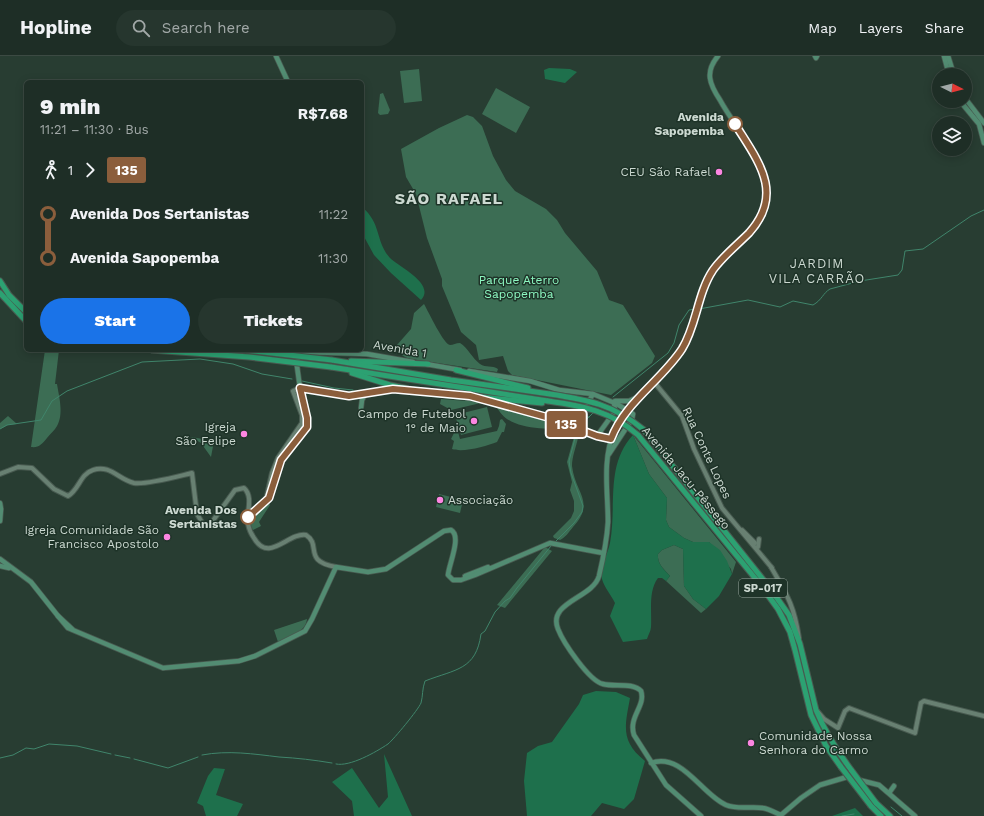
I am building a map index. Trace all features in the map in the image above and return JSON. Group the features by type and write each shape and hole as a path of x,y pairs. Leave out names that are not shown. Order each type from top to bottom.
{"highway":[{"path":"0,281 9,295 24,310"},
{"path":"0,293 24,319"},
{"name":"Avenida Jacu-Pêssego","path":"177,352 256,358 331,367 548,401 600,411 624,424 638,435 754,578 778,610 790,632 811,715 826,746 841,768 874,804 890,816"},
{"name":"Avenida Jacu-Pêssego","path":"263,352 332,360 451,380 547,393 601,404 621,413 644,430 783,605 793,624 800,644 816,710 826,732 881,816"},
{"path":"342,362 428,364"},
{"path":"340,369 390,385 418,391"},
{"path":"456,370 547,393"},
{"path":"470,396 530,403 548,401"}],"main road":[{"path":"276,56 287,80"},
{"path":"701,816 666,785 632,730 633,720 642,701 641,691 632,687 603,684 592,678 576,658 557,625 557,614 562,608 595,584 599,575 608,526 608,455 611,439 618,425 628,410 681,350 688,339 704,286 713,270 754,227 762,214 766,198 765,180 760,166 723,106 711,83 711,70 718,56"},
{"path":"944,56 947,68"},
{"path":"948,56 952,68"},
{"path":"972,107 984,123"},
{"path":"966,108 979,124 984,143"},
{"name":"Avenida 1","path":"300,388 297,366 300,354 304,352 347,352 428,364 456,370 518,378 559,390 593,394 613,401 628,410"},
{"path":"300,388 349,396 384,390 418,391 470,396 550,418 597,436 611,439"},
{"path":"349,396 361,406 366,393"},
{"path":"577,428 593,394"},
{"path":"597,436 615,411 613,401 629,401 641,395"},
{"path":"608,455 632,419 633,414 628,410"},
{"path":"0,503 2,509 0,520"},
{"path":"0,559 10,568 31,582 58,616 73,630 163,668 239,661 255,656 304,630 312,619 336,567 362,572 380,571 394,565 441,532 450,530 454,533 456,540 448,575 451,580 467,578 502,563 554,544 603,553"},
{"path":"456,580 492,565 502,563"},
{"path":"486,570 492,565"},
{"path":"0,566 10,568"},
{"path":"651,763 663,761 675,765 687,773 711,795 729,806 761,808 781,815 801,798 820,785 847,777 879,784 915,816"},
{"path":"889,793 894,786"}],"street":[{"name":"Rua Conte Lopes","path":"652,384 682,416 694,449 715,496 726,514 754,545 772,568 789,597 794,613 800,644"},
{"path":"247,518 267,499 281,460 307,427 307,418 300,388 293,391 302,415 302,423 278,458 272,473 267,499"},
{"path":"0,474 18,467 32,468 54,489 68,496 73,492 85,475 99,468 110,470 134,483 192,473 200,523 207,525 212,522 235,490 240,487 244,488 248,493 247,518 251,533 258,544 273,548 296,536 306,536 312,540 317,560 323,564 336,567"},
{"path":"754,545 759,538 754,545"},
{"path":"816,710 838,728 847,708 851,708 914,732 921,703 926,701 984,716"},
{"path":"826,732 826,726 830,723"}],"green space":[{"path":"549,68 570,69 577,72 565,83 545,79 544,70"},
{"path":"419,69 422,101 404,103 400,71"},
{"path":"496,88 530,107 516,133 482,114"},
{"path":"383,93 390,110 388,114 380,115 378,113 380,94"},
{"name":"Parque Aterro Sapopemba","path":"467,115 473,117 482,126 493,156 506,180 515,191 546,209 557,220 565,233 597,271 609,300 623,305 655,356 652,363 611,395 512,375 508,371 503,356 479,360 476,345 461,332 442,286 442,279 427,238 416,194 406,177 401,149 439,128"},
{"path":"364,209 376,226 385,252 390,258 414,276 424,288 424,294 421,300 391,273 374,255 364,237"},
{"path":"424,304 447,344 450,345 460,343 480,364 494,367 498,369 497,372 411,359 401,355 398,351 397,345 411,329 414,313"},
{"path":"45,352 59,352 55,384 57,384 60,400 61,411 59,421 56,428 44,442 38,446 31,447"},
{"path":"468,398 485,402 451,410 440,404 441,399 467,401"},
{"path":"496,405 571,427 572,429 571,431 529,427 518,424 501,414"},
{"name":"Campo de Futebol 1° de Maio","path":"487,407 492,427 461,435 455,415"},
{"path":"8,416 17,424 8,425 0,429 0,423"},
{"path":"502,419 506,424 504,432 502,432 497,442 468,450 452,449 454,441 451,439 454,433 458,432 460,439 497,431 500,420"},
{"path":"633,435 736,562 732,574 731,569 709,542 693,542 684,538 669,527 666,520 667,498 649,474"},
{"path":"633,435 649,474 667,498 666,520 669,527 684,538 693,542 709,542 720,550 727,561 732,574 719,596 706,609 693,599 684,586 683,549 674,545 662,550 658,554 658,558 661,566 670,576 666,581 662,578 658,578 655,583 651,602 651,628 647,639 623,642 610,616 615,603 604,585 602,575 612,529 615,473 624,447"},
{"path":"191,437 214,441 211,457 201,443"},
{"path":"574,437 578,438 572,466 584,504 580,518 570,531 560,540 554,538 553,536 571,518 574,511 574,501 570,490 572,482 567,462"},
{"path":"439,494 463,500 460,513 436,507"},
{"path":"267,501 270,505 259,522 261,526 253,530 250,525 251,516"},
{"path":"674,545 683,549 684,586 693,599 706,609 701,613 666,581 670,576 660,564 658,554 662,550"},
{"path":"545,547 552,551 505,608 497,605"},
{"path":"307,619 306,624 300,631 278,642 274,630"},
{"path":"596,691 616,692 630,698 626,732 631,747 645,761 634,799 624,809 602,803 591,816 527,816 524,781 527,753 538,746 552,742 579,704 583,695"},
{"path":"384,754 412,816 354,816 352,801 332,782 352,768 379,808 388,797"},
{"path":"214,768 225,769 216,795 243,804 237,816 206,816 203,806 197,803 208,776"},
{"path":"855,808 863,816 832,816"}],"waterway":[{"path":"699,309 748,300 780,307 793,301 813,305 830,289 860,281 898,275 902,270 905,251 923,249 971,216 984,210"},
{"path":"613,397 668,353 674,343 679,325 689,310 696,309"},
{"path":"0,429 7,425 41,420 52,401 67,391 142,362 200,359 233,364 262,374 292,379"},
{"path":"302,381 334,388 353,390"},
{"path":"391,392 467,400"},
{"path":"579,427 594,412"},
{"path":"551,414 573,417"},
{"path":"583,417 589,417"},
{"path":"555,542 574,523 582,512 583,506 571,473 569,461 577,431"},
{"path":"336,764 348,763 363,758 388,744 419,707 425,681 455,670 469,662 478,646 481,634 485,631 495,612 505,601 510,598 551,546"},
{"path":"0,758 13,755 26,748 34,749 49,744 77,746 111,754"},
{"path":"202,755 241,753 332,763"},
{"path":"115,755 130,758"},
{"path":"134,759 168,768 198,757"},
{"path":"891,807 902,816"},
{"path":"842,816 854,814"}],"bus line":[{"name":"135","path":"248,517 260,504 269,498 281,460 307,427 307,415 303,405 300,388 349,396 393,389 470,396 550,418 597,436 611,439 625,414 681,350 688,339 700,296 713,270 754,227 765,208 767,191 763,172 735,124"}],"place":[{"name":"Avenida Sapopemba","path":"735,124"},
{"name":"CEU São Rafael","path":"719,172"},
{"name":"Campo de Futebol 1° de Maio","path":"474,421"},
{"name":"Igreja São Felipe","path":"244,434"},
{"name":"Associação","path":"440,500"},
{"name":"Avenida Dos Sertanistas","path":"248,517"},
{"name":"Igreja Comunidade São Francisco Apostolo","path":"167,537"},
{"name":"Comunidade Nossa Senhora do Carmo","path":"751,743"}],"district":[{"name":"SÃO RAFAEL","path":"449,198"},
{"name":"JARDIM VILA CARRÃO","path":"817,270"}]}
